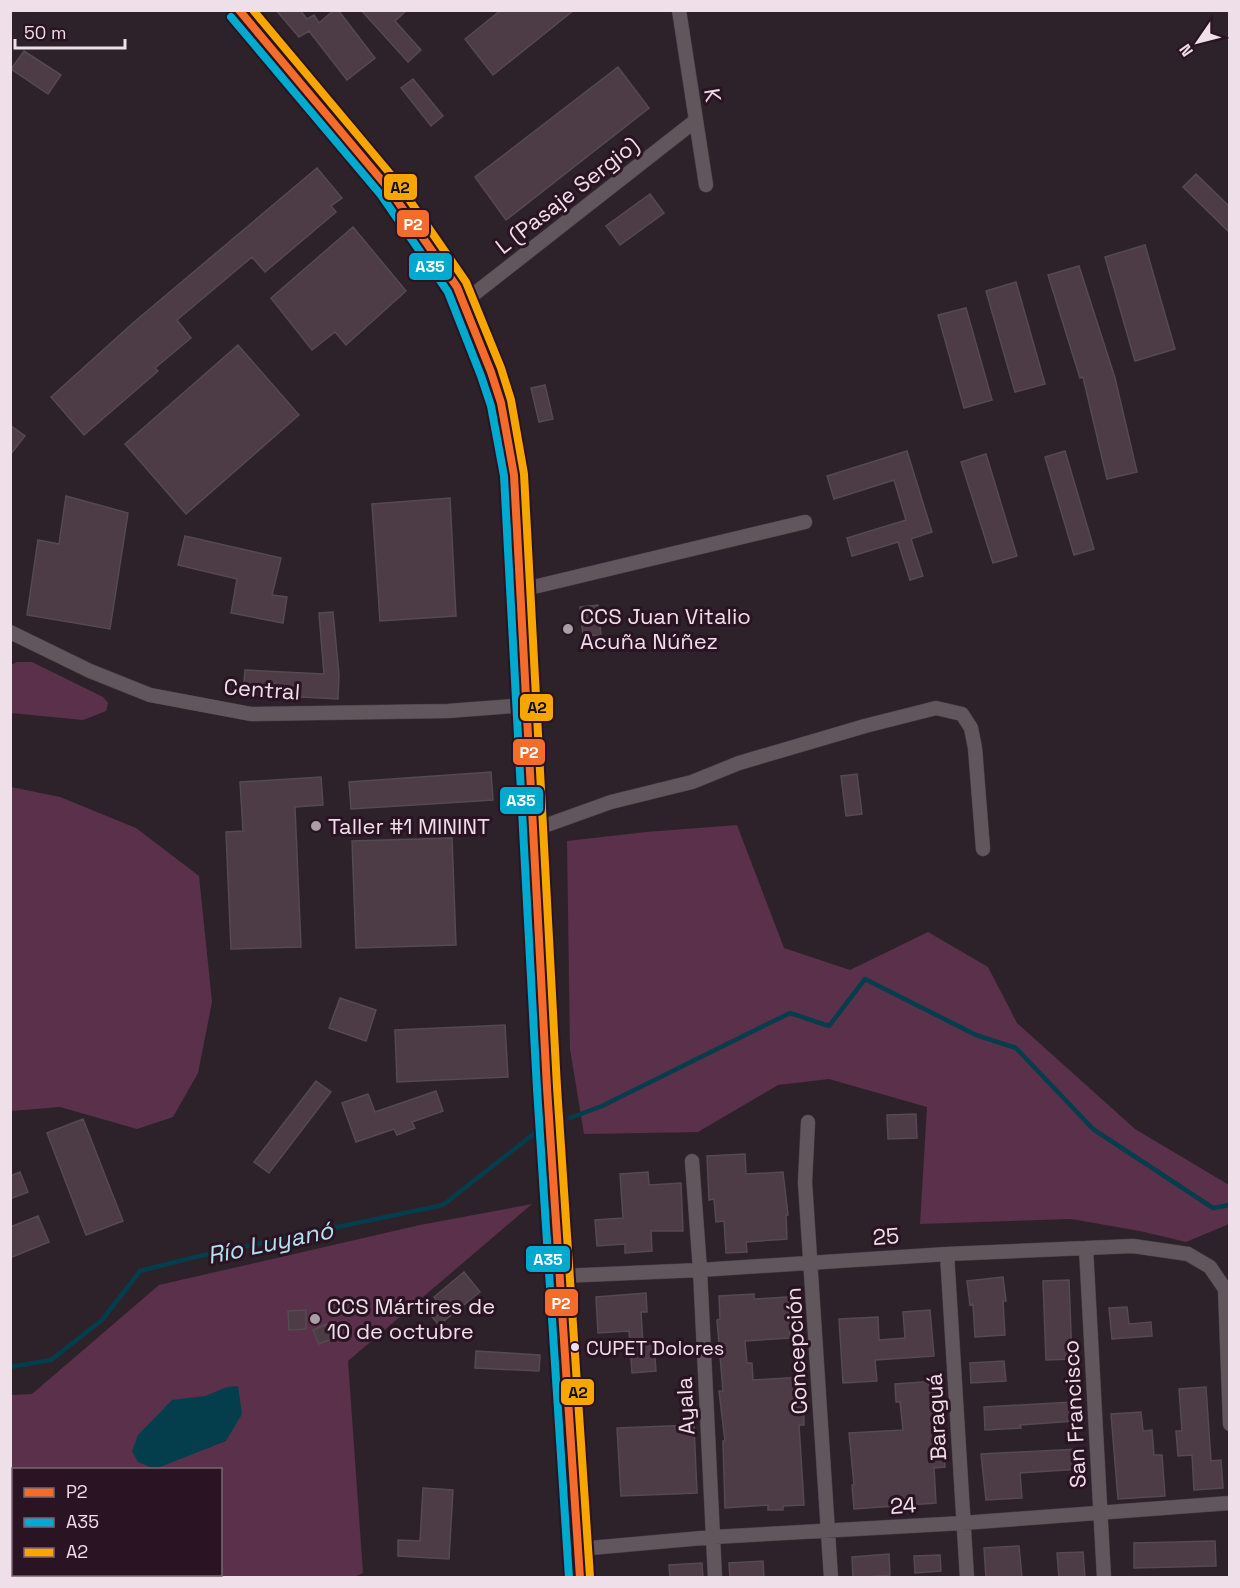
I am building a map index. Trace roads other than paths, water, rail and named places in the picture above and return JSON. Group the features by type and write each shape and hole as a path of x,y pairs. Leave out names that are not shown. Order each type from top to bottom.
{"main road":[{"path":"239,10 389,189 426,240 464,302 491,372 503,415 514,475 547,1088 580,1578"}],"street":[{"name":"K","path":"679,10 706,185"},
{"name":"L (Pasaje Sergio)","path":"464,302 695,121"},
{"path":"521,590 805,522"},
{"name":"Central","path":"10,632 90,671 150,695 251,714 448,711 526,705"},
{"path":"533,830 611,802 692,782 739,763 936,708 962,714 971,728 975,748 983,849"},
{"name":"Concepción","path":"808,1122 805,1182 831,1578"},
{"name":"Ayala","path":"692,1161 700,1270 715,1578"},
{"name":"25","path":"561,1276 1132,1246 1188,1254 1210,1267 1227,1288"},
{"name":"San Francisco","path":"1086,1248 1104,1578"},
{"name":"Baraguá","path":"947,1254 967,1578"},
{"path":"1227,1288 1230,1424"},
{"name":"24","path":"579,1548 712,1537 1230,1503"}],"water":[{"path":"238,1386 242,1414 226,1441 158,1468 138,1462 132,1451 138,1435 172,1400 205,1396 227,1387"}],"waterway":[{"path":"570,1118 602,1106 790,1013 829,1026 865,979 976,1035 1016,1048 1093,1129 1213,1208 1230,1205"},
{"name":"Río Luyanó","path":"10,1367 51,1360 102,1320 140,1271 195,1257 443,1205 540,1129"}],"place":[{"name":"CCS Juan Vitalio Acuña Núñez","path":"568,629"},
{"name":"Taller #1 MININT","path":"316,826"},
{"name":"CCS Mártires de 10 de octubre","path":"315,1319"},
{"name":"CUPET Dolores","path":"575,1347"}]}
